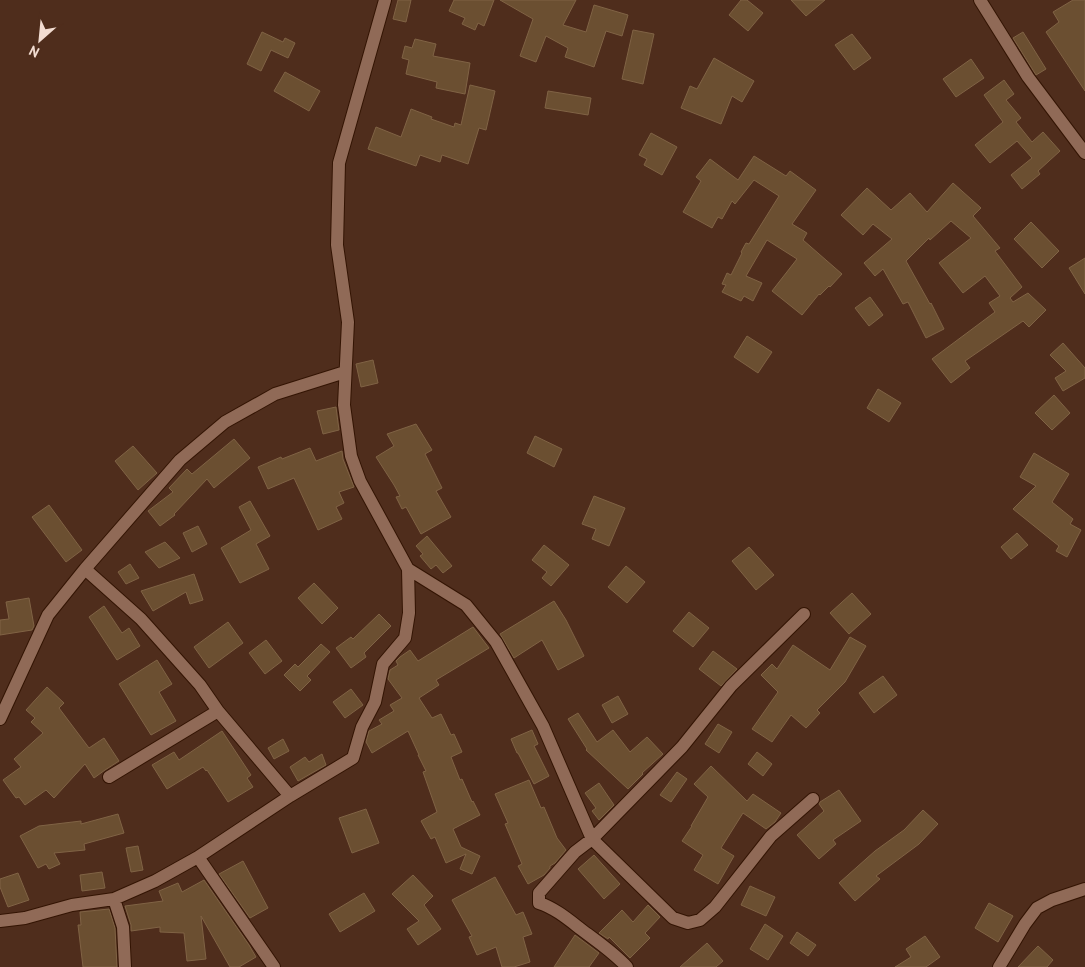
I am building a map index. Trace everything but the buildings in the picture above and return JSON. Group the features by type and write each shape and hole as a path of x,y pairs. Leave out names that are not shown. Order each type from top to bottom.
{"street":[{"path":"0,921 25,918 72,905 114,899 155,881 198,857 290,796 353,758 362,727 375,702 383,664 405,638 409,613 408,569 360,482 351,456 344,405 348,322 337,245 339,163 385,0"},
{"path":"980,0 1028,77 1085,153"},
{"path":"0,719 48,616 84,569 180,460 225,422 275,394 345,372"},
{"path":"84,569 141,619 200,685 218,710 290,796"},
{"path":"408,569 466,605 496,642 543,726 592,839 673,918 688,923 700,920 715,907 771,836 813,799"},
{"path":"626,967 617,956 570,920 546,905 539,903 539,893 575,852 592,839 682,747 731,686 804,614"},
{"path":"109,777 218,710"},
{"path":"198,857 274,967"},
{"path":"999,967 1036,908 1052,900 1085,889"},
{"path":"114,899 123,927 125,967"}]}
